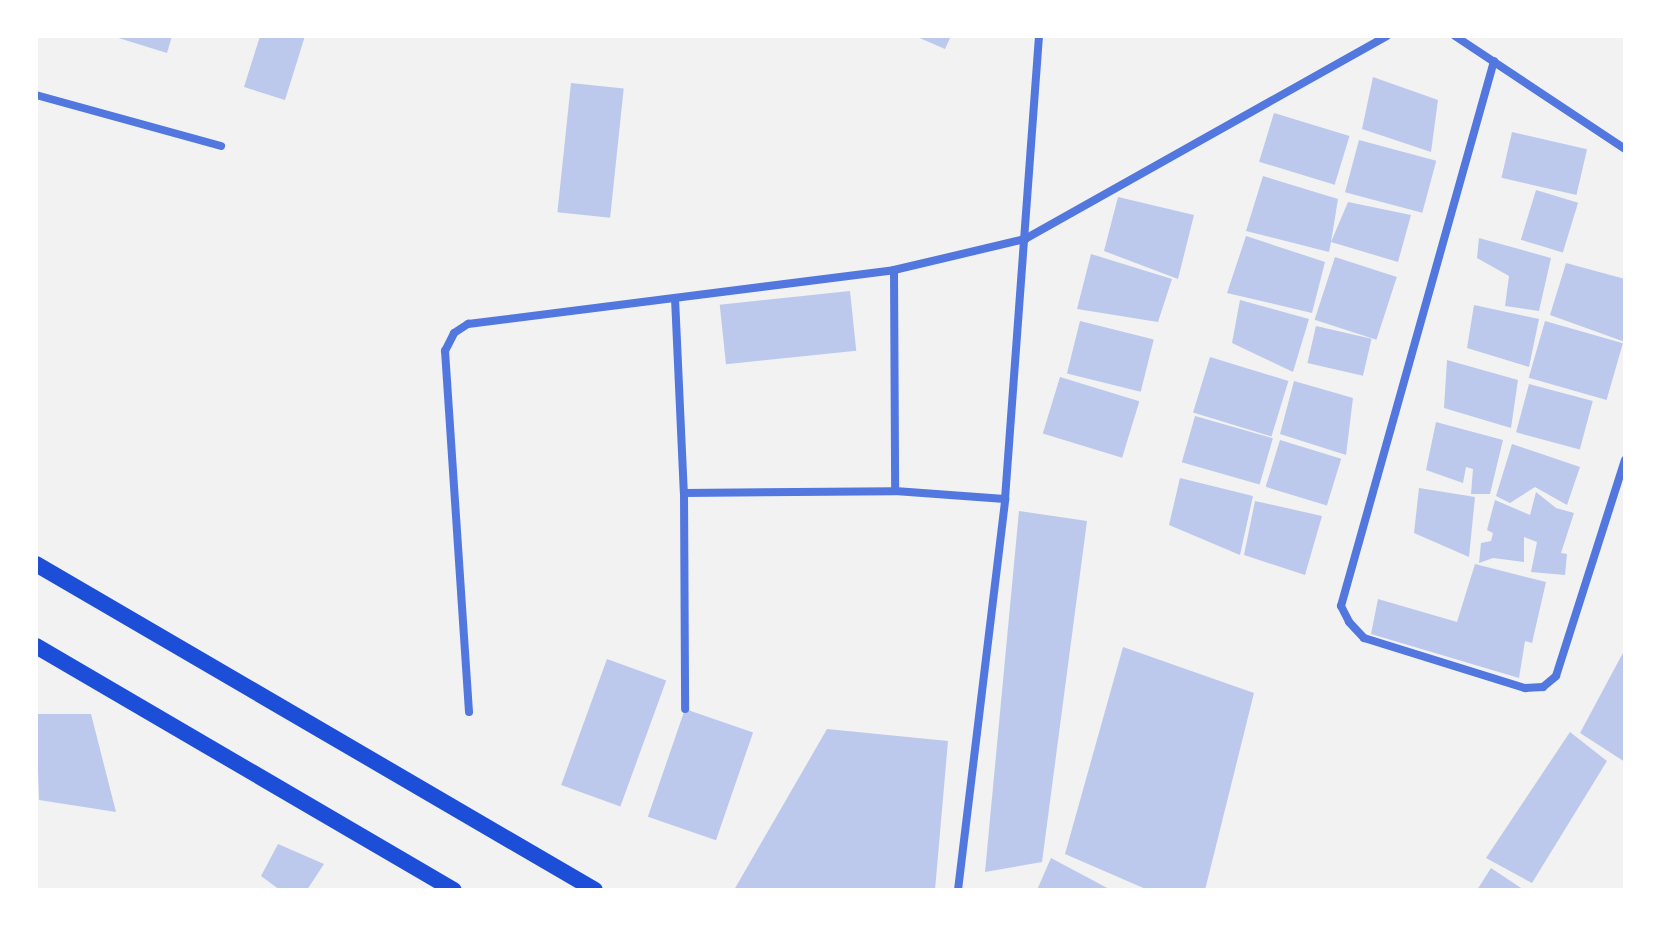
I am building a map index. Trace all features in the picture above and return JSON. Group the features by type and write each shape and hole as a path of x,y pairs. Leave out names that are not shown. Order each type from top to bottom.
{"main road":[{"path":"36,564 595,890"},
{"path":"36,646 454,890"}],"street":[{"path":"958,890 1005,499 1039,36"},
{"path":"469,712 445,351 454,333 468,324 894,270 1025,239 1387,36"},
{"path":"1455,36 1625,149"},
{"path":"1494,61 1341,606 1349,622 1364,638 1525,688 1543,687 1556,676 1625,460"},
{"path":"36,95 221,146"},
{"path":"894,270 895,491"},
{"path":"675,298 684,493 685,709"},
{"path":"684,493 895,491 1005,499"}],"building":[{"path":"112,36 172,36 167,53"},
{"path":"260,36 305,36 285,100 244,87"},
{"path":"915,36 951,36 945,49"},
{"path":"1373,77 1438,100 1431,152 1362,129"},
{"path":"571,83 624,89 610,218 557,212"},
{"path":"1274,113 1350,136 1335,185 1259,162"},
{"path":"1512,132 1587,149 1576,195 1501,178"},
{"path":"1359,140 1436,161 1422,213 1345,192"},
{"path":"1263,176 1338,199 1329,252 1246,231"},
{"path":"1536,190 1578,203 1563,253 1521,240"},
{"path":"1118,197 1194,215 1178,279 1104,251"},
{"path":"1348,202 1411,215 1398,262 1331,242"},
{"path":"1246,236 1325,262 1312,313 1227,293"},
{"path":"1479,238 1551,258 1539,311 1505,306 1509,276 1477,258"},
{"path":"1091,254 1172,279 1158,322 1077,309"},
{"path":"1335,257 1397,277 1376,340 1315,320"},
{"path":"1566,263 1625,279 1625,342 1550,315"},
{"path":"850,291 856,351 726,364 720,305"},
{"path":"1240,300 1309,319 1293,372 1232,343"},
{"path":"1474,305 1539,319 1529,367 1467,348"},
{"path":"1080,321 1154,339 1141,392 1067,373"},
{"path":"1545,321 1623,343 1607,400 1529,378"},
{"path":"1316,326 1372,339 1363,376 1307,363"},
{"path":"1210,357 1288,381 1271,436 1193,412"},
{"path":"1447,360 1518,380 1511,428 1444,408"},
{"path":"1060,377 1139,401 1122,458 1043,433"},
{"path":"1294,381 1353,398 1346,455 1280,434"},
{"path":"1529,384 1593,401 1580,449 1516,432"},
{"path":"1195,416 1273,438 1260,484 1182,462"},
{"path":"1436,422 1503,440 1490,494 1471,494 1473,469 1466,467 1463,483 1426,470"},
{"path":"1280,440 1341,459 1327,506 1266,487"},
{"path":"1512,444 1580,467 1567,505 1535,487 1510,503 1496,496"},
{"path":"1180,478 1253,496 1240,555 1169,525"},
{"path":"1419,488 1475,497 1469,557 1414,533"},
{"path":"1536,492 1556,508 1574,513 1561,553 1567,554 1565,575 1531,572 1537,542 1524,537 1524,562 1493,558 1479,563 1481,543 1491,541 1493,533 1487,530 1495,500 1530,515"},
{"path":"1255,501 1322,516 1305,575 1244,555"},
{"path":"1019,511 1087,521 1042,862 985,872"},
{"path":"1475,564 1546,582 1532,643 1525,641 1519,678 1371,634 1378,599 1457,622"},
{"path":"1123,647 1254,693 1205,890 1148,890 1065,854"},
{"path":"1625,649 1625,762 1580,733"},
{"path":"607,659 666,681 620,806 561,785"},
{"path":"685,709 753,732 716,840 648,817"},
{"path":"36,714 91,714 116,812 39,800"},
{"path":"827,729 948,741 935,890 734,890"},
{"path":"1570,732 1607,761 1532,883 1486,858"},
{"path":"278,844 324,864 307,890 280,890 261,876"},
{"path":"1051,858 1111,890 1037,890"},
{"path":"1491,868 1524,890 1477,890"}]}
